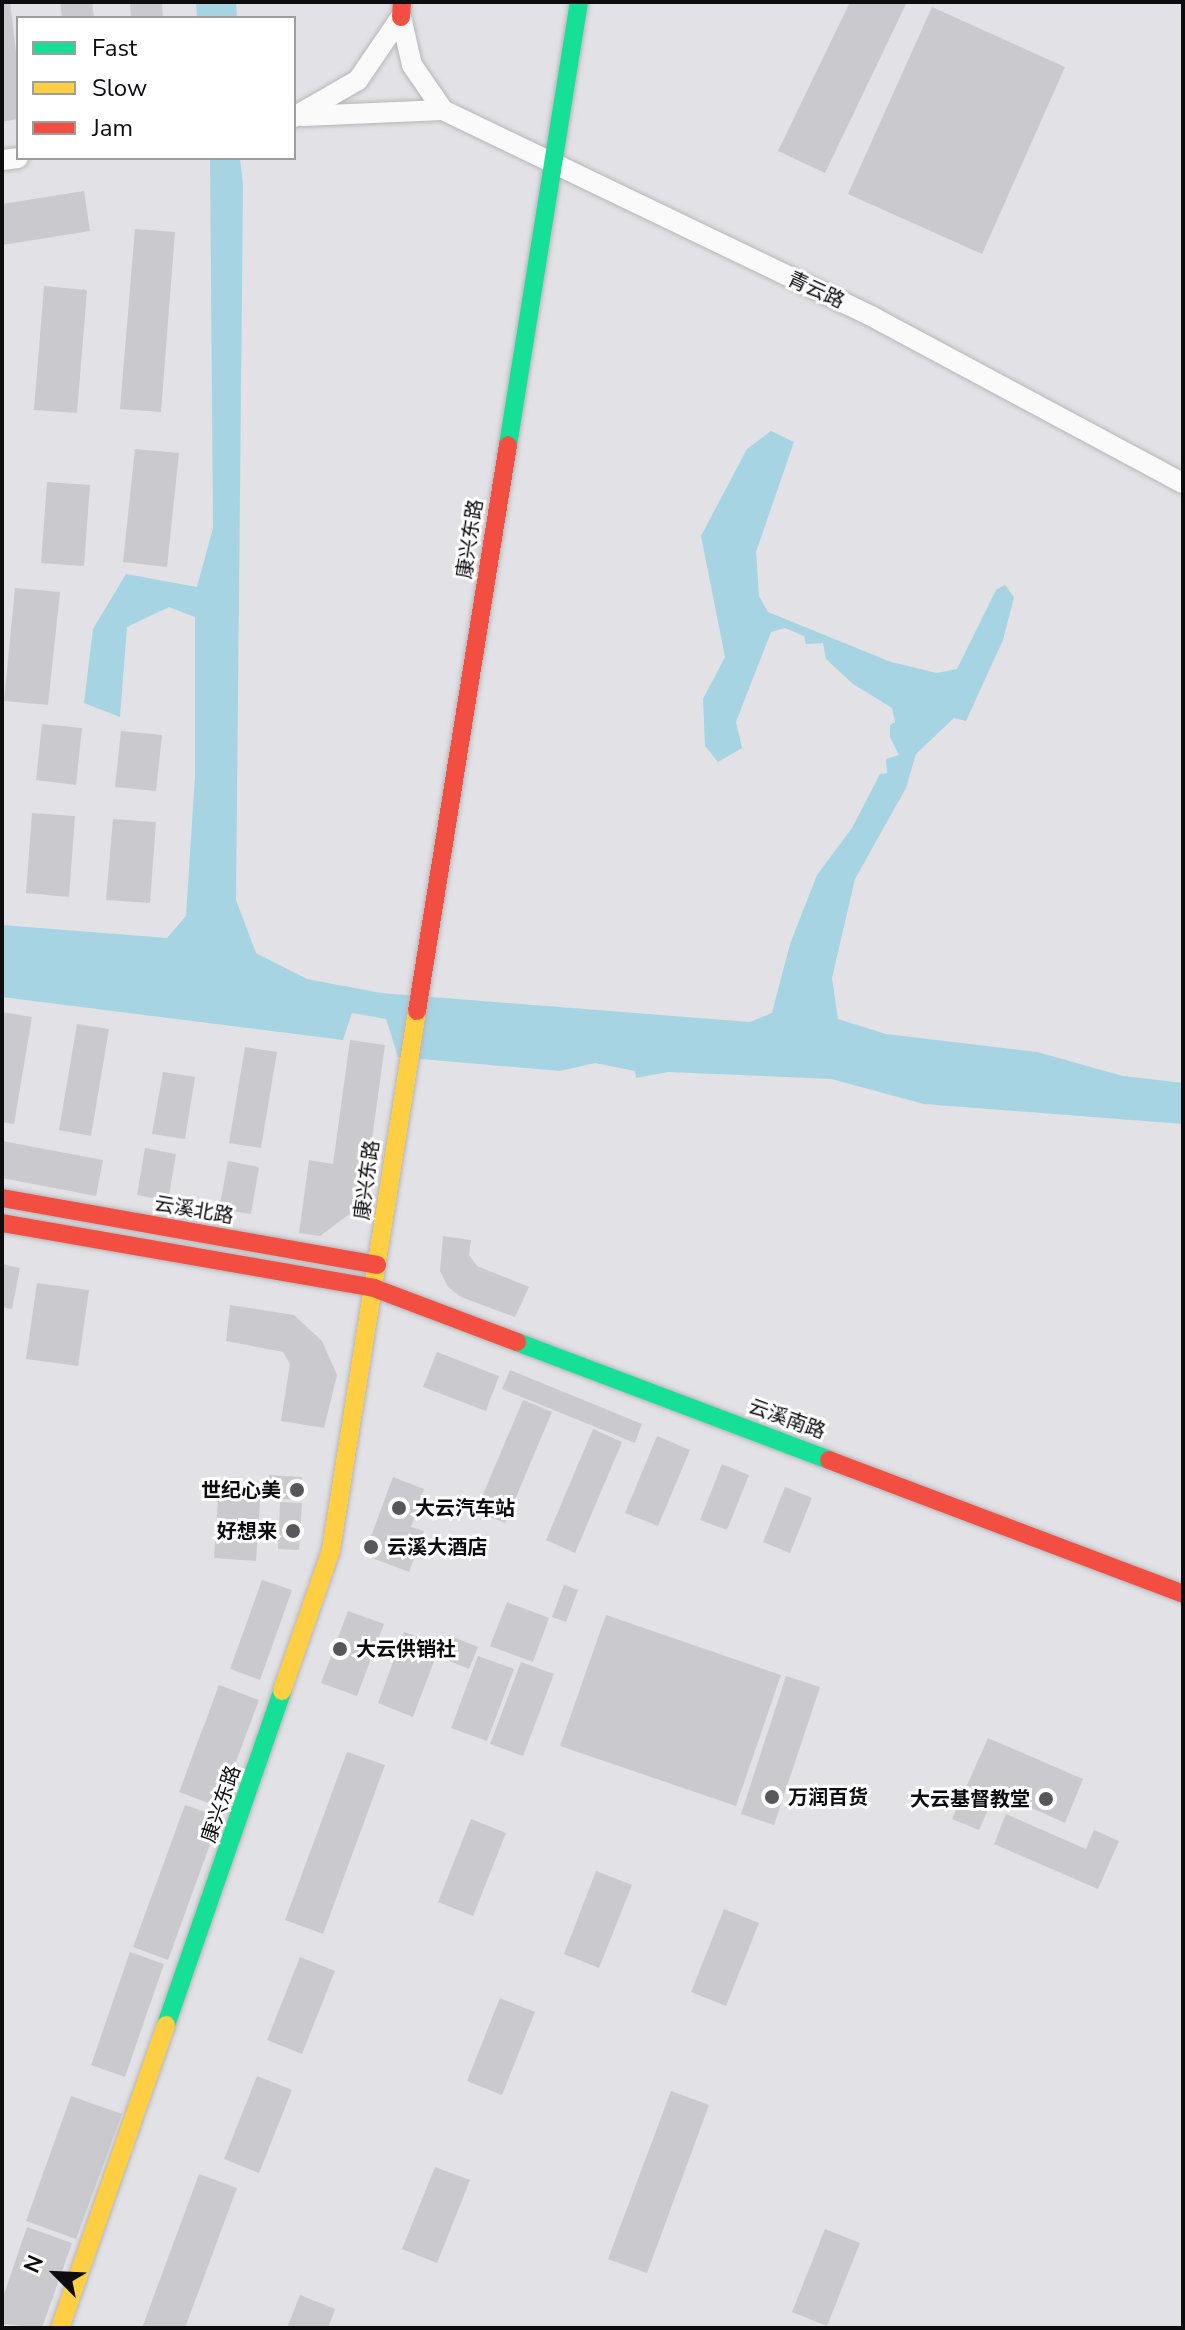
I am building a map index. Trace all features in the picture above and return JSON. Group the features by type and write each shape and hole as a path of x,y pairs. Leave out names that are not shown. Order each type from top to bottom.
{"street":[{"name":"康兴东路","path":"60,2328 331,1550 374,1288 405,1068 427,952 579,2"},
{"name":"青云路","path":"401,10 412,65 443,110 551,165 871,316 1183,483"},
{"name":"青云路","path":"299,117 358,80 401,10"},
{"name":"青云路","path":"299,117 443,110"},
{"name":"云溪北路","path":"2,1198 377,1265"},
{"path":"2,1223 374,1288"},
{"name":"云溪南路","path":"374,1288 1183,1594"}],"water":[{"path":"196,2 236,2 237,16 197,16"},
{"path":"210,160 240,160 243,186 236,900 256,953 307,979 381,993 750,1022 772,1013 790,944 817,875 852,828 880,774 887,773 886,759 899,755 890,737 890,725 895,722 892,708 853,684 826,659 823,643 806,644 804,636 785,628 771,632 736,722 742,748 718,762 705,746 703,699 725,657 701,536 747,449 771,431 794,442 756,552 759,596 768,612 891,662 937,673 957,669 996,590 1005,585 1014,597 1003,640 966,721 954,718 916,754 906,788 855,879 832,978 838,1019 886,1034 1037,1052 1123,1076 1183,1083 1183,1124 924,1104 831,1079 668,1072 636,1078 635,1071 595,1063 560,1071 398,1057 386,1019 352,1013 343,1040 2,997 2,925 167,938 186,916 195,776 195,617 169,607 127,627 120,717 84,703 93,629 126,574 197,587 213,528"}],"building":[{"path":"2,2 10,2 16,52 16,119 2,122"},
{"path":"60,2 92,2 94,16 62,16"},
{"path":"130,2 162,2 163,16 131,16"},
{"path":"850,2 907,2 825,173 778,151"},
{"path":"932,7 1065,67 982,254 848,194"},
{"path":"84,191 90,231 2,245 2,204"},
{"path":"135,229 175,232 161,412 120,409"},
{"path":"44,286 87,290 77,413 34,410"},
{"path":"135,449 179,453 167,567 123,562"},
{"path":"47,482 90,485 84,566 41,563"},
{"path":"15,588 60,592 48,705 4,701"},
{"path":"42,724 82,728 76,785 36,780"},
{"path":"121,731 162,735 156,791 115,787"},
{"path":"32,813 75,816 69,897 26,893"},
{"path":"113,819 156,822 150,903 106,900"},
{"path":"2,1012 32,1017 14,1124 2,1122"},
{"path":"77,1024 109,1029 91,1136 59,1130"},
{"path":"350,1040 385,1045 363,1204 320,1236 299,1233 309,1160 333,1164"},
{"path":"245,1047 277,1052 261,1148 229,1143"},
{"path":"163,1072 195,1077 185,1139 152,1134"},
{"path":"2,1141 103,1160 96,1196 2,1178"},
{"path":"145,1148 176,1154 168,1201 137,1195"},
{"path":"228,1161 259,1167 251,1214 219,1209"},
{"path":"443,1236 471,1240 469,1255 477,1266 529,1287 515,1317 461,1297 448,1287 440,1271"},
{"path":"2,1264 20,1268 12,1309 2,1307"},
{"path":"37,1283 89,1290 78,1366 26,1359"},
{"path":"230,1305 294,1315 322,1341 337,1375 324,1428 281,1421 290,1364 283,1352 226,1341"},
{"path":"437,1352 499,1376 486,1411 423,1387"},
{"path":"510,1370 642,1424 635,1443 502,1389"},
{"path":"523,1400 552,1412 505,1523 476,1511"},
{"path":"593,1429 622,1442 575,1553 546,1540"},
{"path":"657,1436 690,1450 658,1526 625,1513"},
{"path":"722,1464 749,1475 727,1530 700,1520"},
{"path":"269,1475 302,1477 300,1500 267,1498"},
{"name":"大云汽车站","path":"393,1477 424,1489 411,1527 424,1531 409,1572 364,1555"},
{"path":"219,1486 261,1489 256,1561 214,1558"},
{"path":"785,1487 812,1498 790,1553 763,1542"},
{"path":"280,1502 302,1503 299,1550 278,1549"},
{"path":"262,1580 292,1590 260,1680 230,1669"},
{"path":"564,1585 578,1590 566,1622 552,1617"},
{"path":"507,1602 549,1618 533,1662 490,1646"},
{"path":"348,1611 384,1624 357,1696 321,1683"},
{"path":"606,1615 781,1675 736,1806 560,1746"},
{"path":"404,1632 440,1645 413,1717 378,1703"},
{"path":"449,1635 478,1647 469,1669 440,1657"},
{"path":"478,1656 514,1669 487,1741 451,1728"},
{"path":"521,1662 554,1674 523,1756 490,1744"},
{"path":"786,1676 820,1687 774,1825 741,1814"},
{"path":"219,1685 259,1700 219,1807 179,1792"},
{"path":"988,1738 1083,1779 1065,1823 996,1792 979,1830 952,1819"},
{"path":"347,1752 385,1765 323,1934 285,1920"},
{"path":"185,1805 220,1817 168,1960 133,1947"},
{"path":"1006,1814 1086,1849 1094,1830 1119,1841 1098,1889 994,1844"},
{"path":"471,1819 506,1833 473,1916 438,1902"},
{"path":"596,1871 632,1885 599,1968 564,1954"},
{"path":"724,1909 759,1923 726,2006 691,1992"},
{"path":"130,1952 164,1964 125,2077 91,2065"},
{"path":"300,1957 335,1971 302,2054 267,2040"},
{"path":"500,1998 535,2012 502,2095 467,2081"},
{"path":"257,2076 292,2090 259,2173 224,2159"},
{"path":"671,2091 709,2105 647,2273 608,2259"},
{"path":"71,2096 122,2114 76,2239 26,2221"},
{"path":"435,2167 470,2180 437,2263 402,2249"},
{"path":"199,2174 237,2188 185,2328 142,2328"},
{"path":"27,2227 72,2243 42,2328 2,2324 2,2300"},
{"path":"825,2229 860,2243 827,2326 792,2312"},
{"path":"300,2295 335,2309 328,2328 287,2328"}],"traffic: fast":[{"path":"508,445 579,2"},
{"path":"517,1342 829,1460"},
{"path":"166,2025 282,1691"}],"traffic: slow":[{"path":"282,1691 331,1550 417,1011"},
{"path":"60,2328 166,2025"}],"traffic: jam":[{"path":"401,17 402,2"},
{"path":"417,1011 508,445"},
{"path":"2,1198 377,1265"},
{"path":"2,1223 374,1288 517,1342"},
{"path":"829,1460 1183,1594"}],"place":[{"name":"世纪心美","path":"297,1490"},
{"name":"大云汽车站","path":"399,1508"},
{"name":"好想来","path":"293,1531"},
{"name":"云溪大酒店","path":"371,1547"},
{"name":"大云供销社","path":"340,1649"},
{"name":"万润百货","path":"772,1797"},
{"name":"大云基督教堂","path":"1046,1799"}]}
